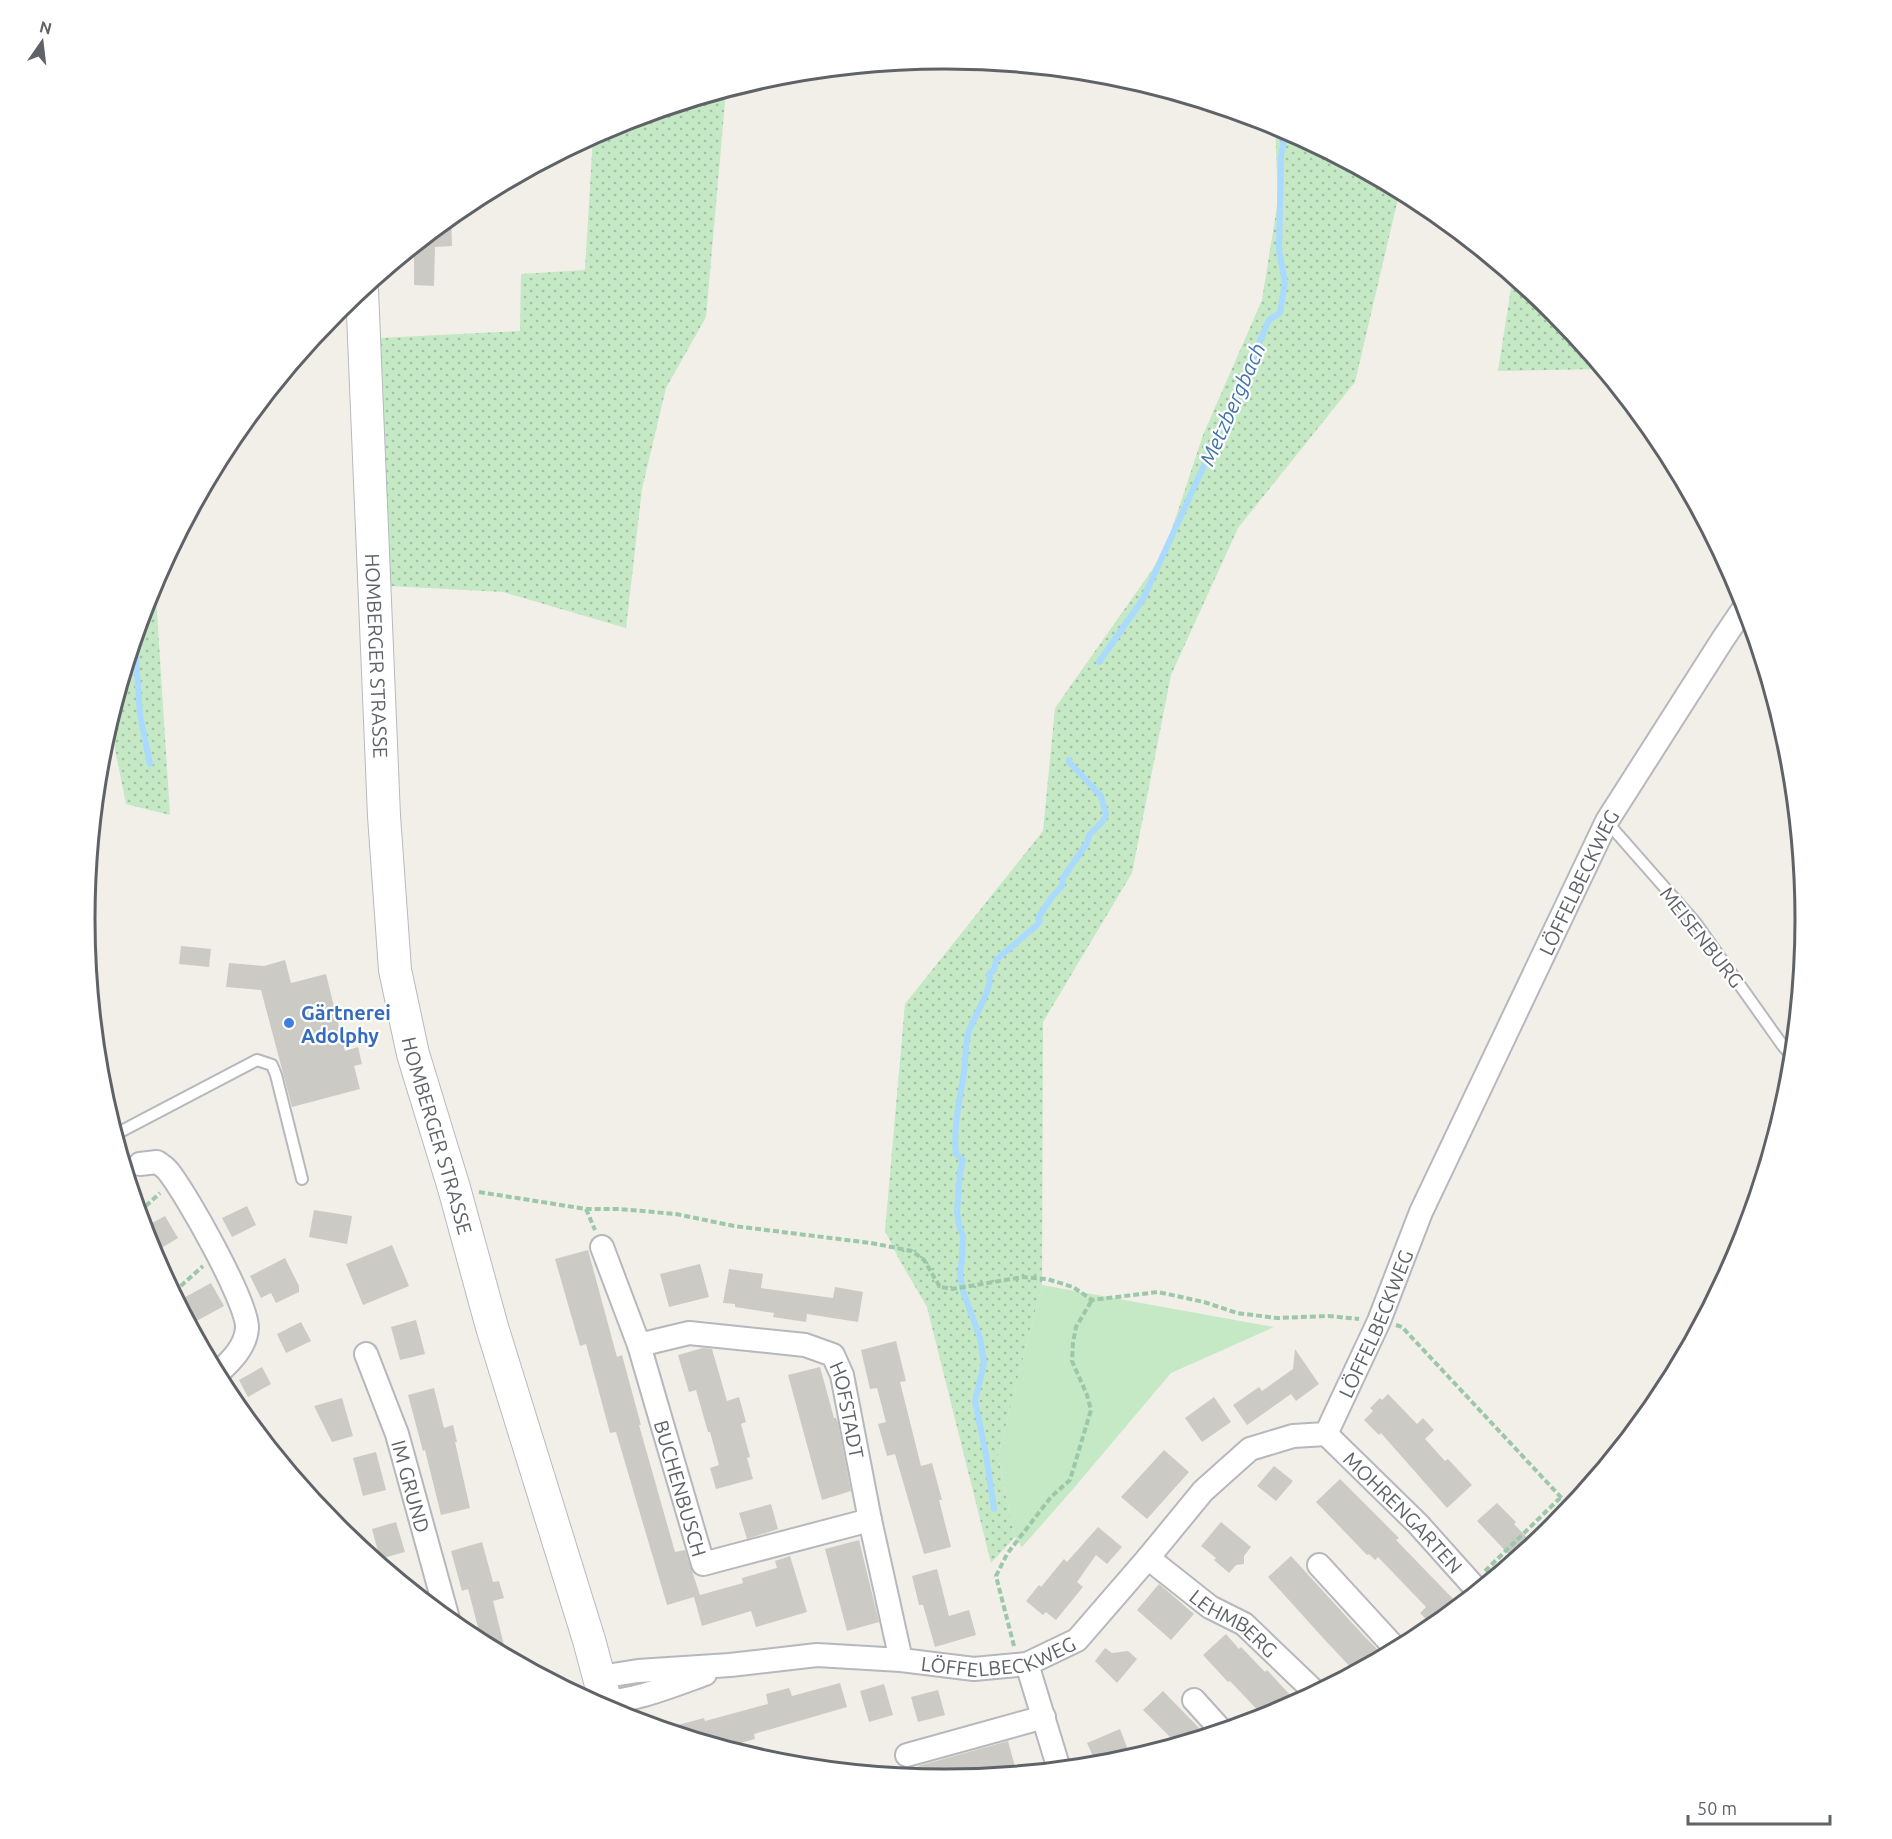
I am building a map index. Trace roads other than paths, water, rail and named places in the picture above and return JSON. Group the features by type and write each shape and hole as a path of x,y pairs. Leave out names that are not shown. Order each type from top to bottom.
{"main road":[{"name":"HOMBERGER STRASSE","path":"362,301 384,816 395,970 413,1054 601,1696"}],"street":[{"name":"LÖFFELBECKWEG","path":"605,1698 643,1696 730,1665 818,1655 901,1660 974,1669 1023,1665 1077,1640 1203,1491 1250,1449 1293,1436 1326,1434 1379,1320 1421,1212 1606,821 1740,615"},
{"path":"140,1164 157,1162 167,1169 188,1200 243,1310 247,1329 242,1346 223,1368"},
{"name":"BUCHENBUSCH","path":"602,1247 639,1345 703,1564 870,1520"},
{"name":"HOFSTADT","path":"639,1345 689,1333 805,1345 833,1355 842,1375 870,1520 901,1660"},
{"name":"IM GRUND","path":"366,1354 397,1434 444,1606"},
{"name":"MOHRENGARTEN","path":"1326,1434 1418,1524 1474,1586"},
{"name":"LEHMBERG","path":"1148,1558 1210,1607 1244,1624 1309,1688"},
{"path":"1319,1566 1391,1644"},
{"path":"1023,1665 1044,1718 1057,1763"},
{"path":"1194,1701 1217,1726"},
{"path":"907,1755 1044,1718"}],"lane":[{"name":"MEISENBURG","path":"1606,821 1695,922 1786,1049"},
{"path":"122,1131 257,1060 272,1065 276,1075 302,1179"}],"waterway":[{"name":"Metzbergbach","path":"1099,662 1143,599 1210,448 1229,413 1269,320 1280,313 1285,282 1279,250 1281,157 1284,140"},
{"path":"136,661 140,715 150,764"},
{"name":"Metzbergbach","path":"994,1509 975,1401 984,1363 980,1338 963,1291 960,1275 963,1236 957,1212 963,1160 956,1154 956,1123 966,1043 970,1028 986,995 990,980 989,974 994,970 996,960 1040,921 1038,918 1062,886 1063,878 1087,843 1089,835 1106,815 1101,796 1069,760"}],"place":[{"name":"Gärtnerei Adolphy","path":"289,1023"}]}
